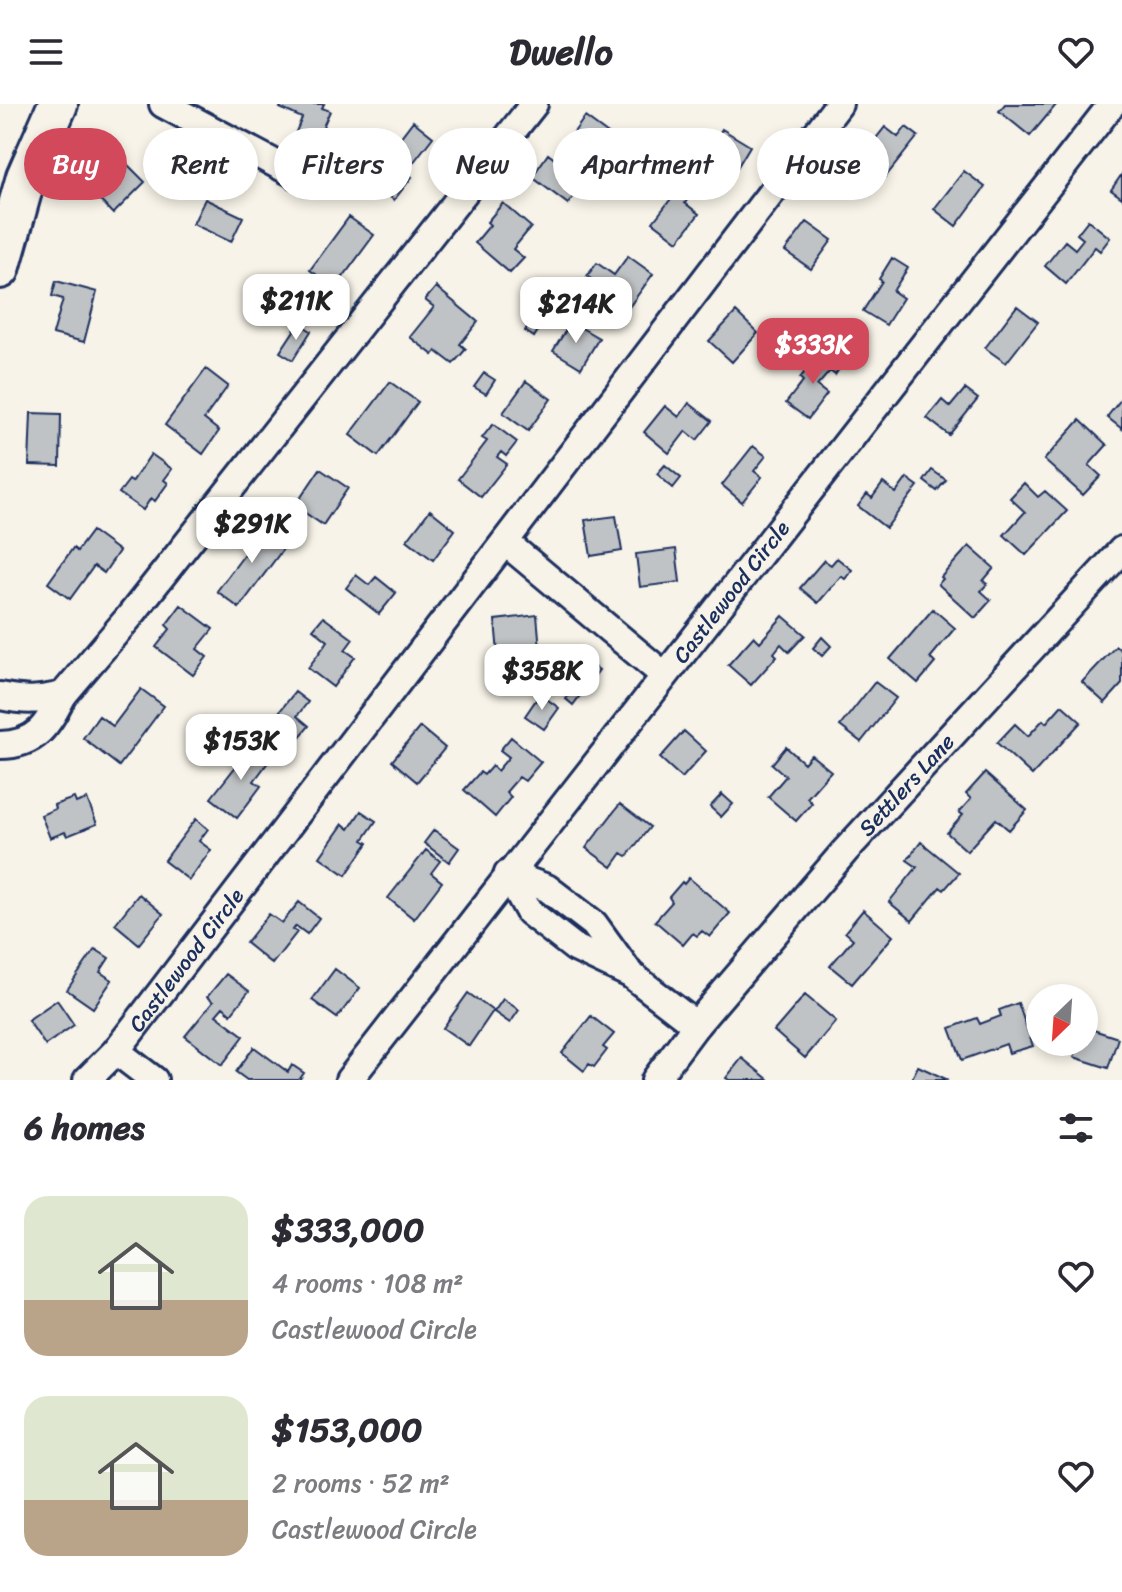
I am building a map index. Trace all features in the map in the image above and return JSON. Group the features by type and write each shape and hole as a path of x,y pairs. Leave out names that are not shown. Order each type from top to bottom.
{"main road":[{"path":"0,269 26,177 58,104"}],"street":[{"path":"0,745 14,745 43,729 63,695 130,616 534,104"},
{"name":"Castlewood Circle","path":"87,1080 116,1051 839,104"},
{"name":"Castlewood Circle","path":"349,1080 1112,104"},
{"path":"178,107 274,162"},
{"path":"505,542 664,675"},
{"name":"Settlers Lane","path":"655,1080 696,1025 845,851 1122,550"},
{"path":"0,696 23,701 63,695"},
{"path":"508,874 547,888 594,924 630,974 696,1025"},
{"name":"Castlewood Circle","path":"116,1051 154,1080"}],"building":[{"path":"282,104 324,104 322,108 330,111 323,128 298,128 302,118 280,108"},
{"path":"1005,104 1056,105 1030,136 999,111"},
{"path":"585,117 600,128 577,128"},
{"path":"413,121 428,133 428,143 412,164 412,128 408,128"},
{"path":"906,127 918,136 889,172 889,130 898,137"},
{"path":"741,141 750,146 741,161"},
{"path":"548,154 553,158 553,193 537,181 537,170"},
{"path":"127,164 143,180 143,184 127,200"},
{"path":"964,171 985,187 956,226 934,209"},
{"path":"1122,174 1122,198 1111,190"},
{"path":"100,200 127,200 113,214"},
{"path":"205,200 243,217 231,242 193,224"},
{"path":"670,200 687,200 685,203 699,214 678,241 653,222"},
{"path":"503,203 531,227 513,249 524,258 510,273 475,243"},
{"path":"349,217 374,235 335,288 310,270"},
{"path":"1088,220 1110,238 1100,251 1095,247 1066,284 1045,266 1065,241 1075,249 1083,239 1077,234"},
{"path":"807,222 832,240 811,269 785,251"},
{"path":"628,256 653,274 629,307 587,276 597,263 614,275"},
{"path":"892,258 908,268 893,291 903,298 886,325 863,311"},
{"path":"56,281 97,292 84,342 53,334 63,299 52,296"},
{"path":"436,287 478,322 460,344 466,349 453,364 436,351 433,355 410,337 434,307 425,300"},
{"path":"1017,306 1038,322 1006,363 985,348"},
{"path":"736,312 758,333 732,362 709,341"},
{"path":"533,317 543,323 534,337 525,331"},
{"path":"571,322 599,338 581,368 553,351"},
{"path":"299,323 311,331 293,360 280,352"},
{"path":"822,351 841,366 835,375 830,371 817,386 827,394 808,419 786,403 803,381 800,378"},
{"path":"206,369 228,386 204,419 219,431 203,454 165,425"},
{"path":"484,373 495,380 486,394 474,387"},
{"path":"526,381 551,399 528,431 503,413"},
{"path":"390,382 418,402 378,456 350,435"},
{"path":"965,389 978,399 949,435 927,418 942,400 950,407"},
{"path":"1122,398 1122,429 1107,417"},
{"path":"689,403 712,421 697,440 686,431 669,453 644,432 665,406 679,417"},
{"path":"31,413 61,414 60,466 29,465"},
{"path":"1080,420 1107,445 1089,465 1101,476 1083,495 1044,460"},
{"path":"493,424 517,442 506,456 501,452 497,457 507,464 481,497 458,479 487,441 482,438"},
{"path":"753,446 766,456 754,471 762,477 742,502 722,485"},
{"path":"151,454 172,469 164,480 168,483 155,501 151,498 143,510 119,493 129,480 132,482"},
{"path":"665,465 681,478 673,488 657,474"},
{"path":"320,469 348,488 323,525 295,506"},
{"path":"932,470 946,480 937,491 924,481"},
{"path":"907,478 918,486 886,528 858,506 867,494 872,498 883,483 896,493"},
{"path":"1024,483 1038,497 1045,491 1067,511 1026,555 1004,535 1025,512 1010,498"},
{"path":"430,510 455,530 433,560 407,540"},
{"path":"616,516 622,551 591,556 585,520"},
{"path":"258,524 286,545 239,608 217,591 247,551 241,546"},
{"path":"92,531 119,551 104,573 94,566 70,599 48,583 73,548 77,551"},
{"path":"969,546 994,568 983,581 987,584 981,591 991,600 975,618 938,584"},
{"path":"676,549 680,582 640,587 636,554"},
{"path":"837,558 852,570 845,579 841,576 818,603 800,588 824,560 831,565"},
{"path":"356,575 369,585 376,577 396,593 379,614 346,588"},
{"path":"181,605 213,629 197,649 207,657 193,675 156,647 170,629 166,625"},
{"path":"933,609 955,628 930,658 935,663 918,683 890,659"},
{"path":"537,615 540,649 498,654 495,620"},
{"path":"783,616 805,635 789,652 781,644 774,653 777,656 751,685 728,665 754,636 760,642"},
{"path":"323,617 353,639 345,650 355,657 333,687 308,668 328,641 313,629"},
{"path":"822,637 831,646 822,656 813,648"},
{"path":"567,646 599,670 573,705 566,699 574,689 548,670"},
{"path":"1116,646 1122,651 1122,684 1105,703 1082,682"},
{"path":"875,682 896,698 861,742 840,726"},
{"path":"141,689 164,706 119,766 83,738 99,716 113,726"},
{"path":"295,692 308,702 297,716 309,726 285,755 261,735"},
{"path":"540,694 559,708 544,729 525,716"},
{"path":"1062,705 1081,722 1032,775 997,743 1015,724 1028,736 1043,720 1046,723"},
{"path":"420,727 445,748 417,782 392,761"},
{"path":"684,731 706,751 682,778 660,758"},
{"path":"511,737 541,762 525,781 519,777 506,792 511,797 495,817 464,790 480,772 484,775 492,766 497,771 509,757 500,750"},
{"path":"246,743 269,761 254,781 261,786 237,818 211,798 240,761 236,758"},
{"path":"786,747 804,763 811,755 831,771 807,798 812,803 796,821 768,797 786,776 772,764"},
{"path":"985,773 1027,810 1009,830 996,819 967,851 947,833 963,815 959,812 971,799 966,794"},
{"path":"722,794 733,804 721,817 710,807"},
{"path":"74,798 76,803 87,799 97,824 67,836 65,832 50,838 41,815 55,809 54,805"},
{"path":"620,804 650,827 627,856 622,853 612,867 586,848"},
{"path":"361,811 376,821 363,840 368,843 346,875 320,857 343,824 349,829"},
{"path":"196,819 208,829 199,841 211,850 189,880 164,861"},
{"path":"434,830 459,848 449,862 424,843"},
{"path":"921,842 959,873 944,890 940,887 912,921 889,902 917,867 907,860"},
{"path":"426,850 440,861 431,873 442,882 414,919 388,898"},
{"path":"689,878 730,913 710,937 702,931 697,936 693,933 683,945 655,921 672,902 669,897"},
{"path":"139,894 163,914 139,944 115,924"},
{"path":"299,902 319,918 307,934 296,926 293,930 297,932 272,964 246,943 269,914 282,923"},
{"path":"863,910 893,936 852,984 830,966 853,939 845,932"},
{"path":"95,949 109,958 100,972 112,980 93,1008 67,990"},
{"path":"335,969 360,988 337,1018 312,1000"},
{"path":"226,974 249,991 231,1014 223,1007 216,1015 244,1036 222,1065 185,1036 213,1002 207,997"},
{"path":"468,993 493,1011 469,1046 443,1028"},
{"path":"805,995 836,1021 805,1058 774,1031"},
{"path":"503,999 519,1010 510,1023 494,1012"},
{"path":"57,1000 74,1025 45,1045 28,1020"},
{"path":"1018,1003 1026,1026 1026,1048 1009,1053 1006,1044 962,1060 950,1028 977,1018 980,1024 1001,1016 999,1010"},
{"path":"591,1016 614,1034 603,1047 607,1050 594,1067 589,1064 584,1071 562,1053"},
{"path":"1098,1032 1118,1038 1108,1068 1074,1057 1098,1056"},
{"path":"254,1047 288,1072 292,1065 304,1073 299,1080 247,1080 236,1072"},
{"path":"742,1058 769,1080 726,1078"},
{"path":"918,1066 948,1080 911,1080"}]}
